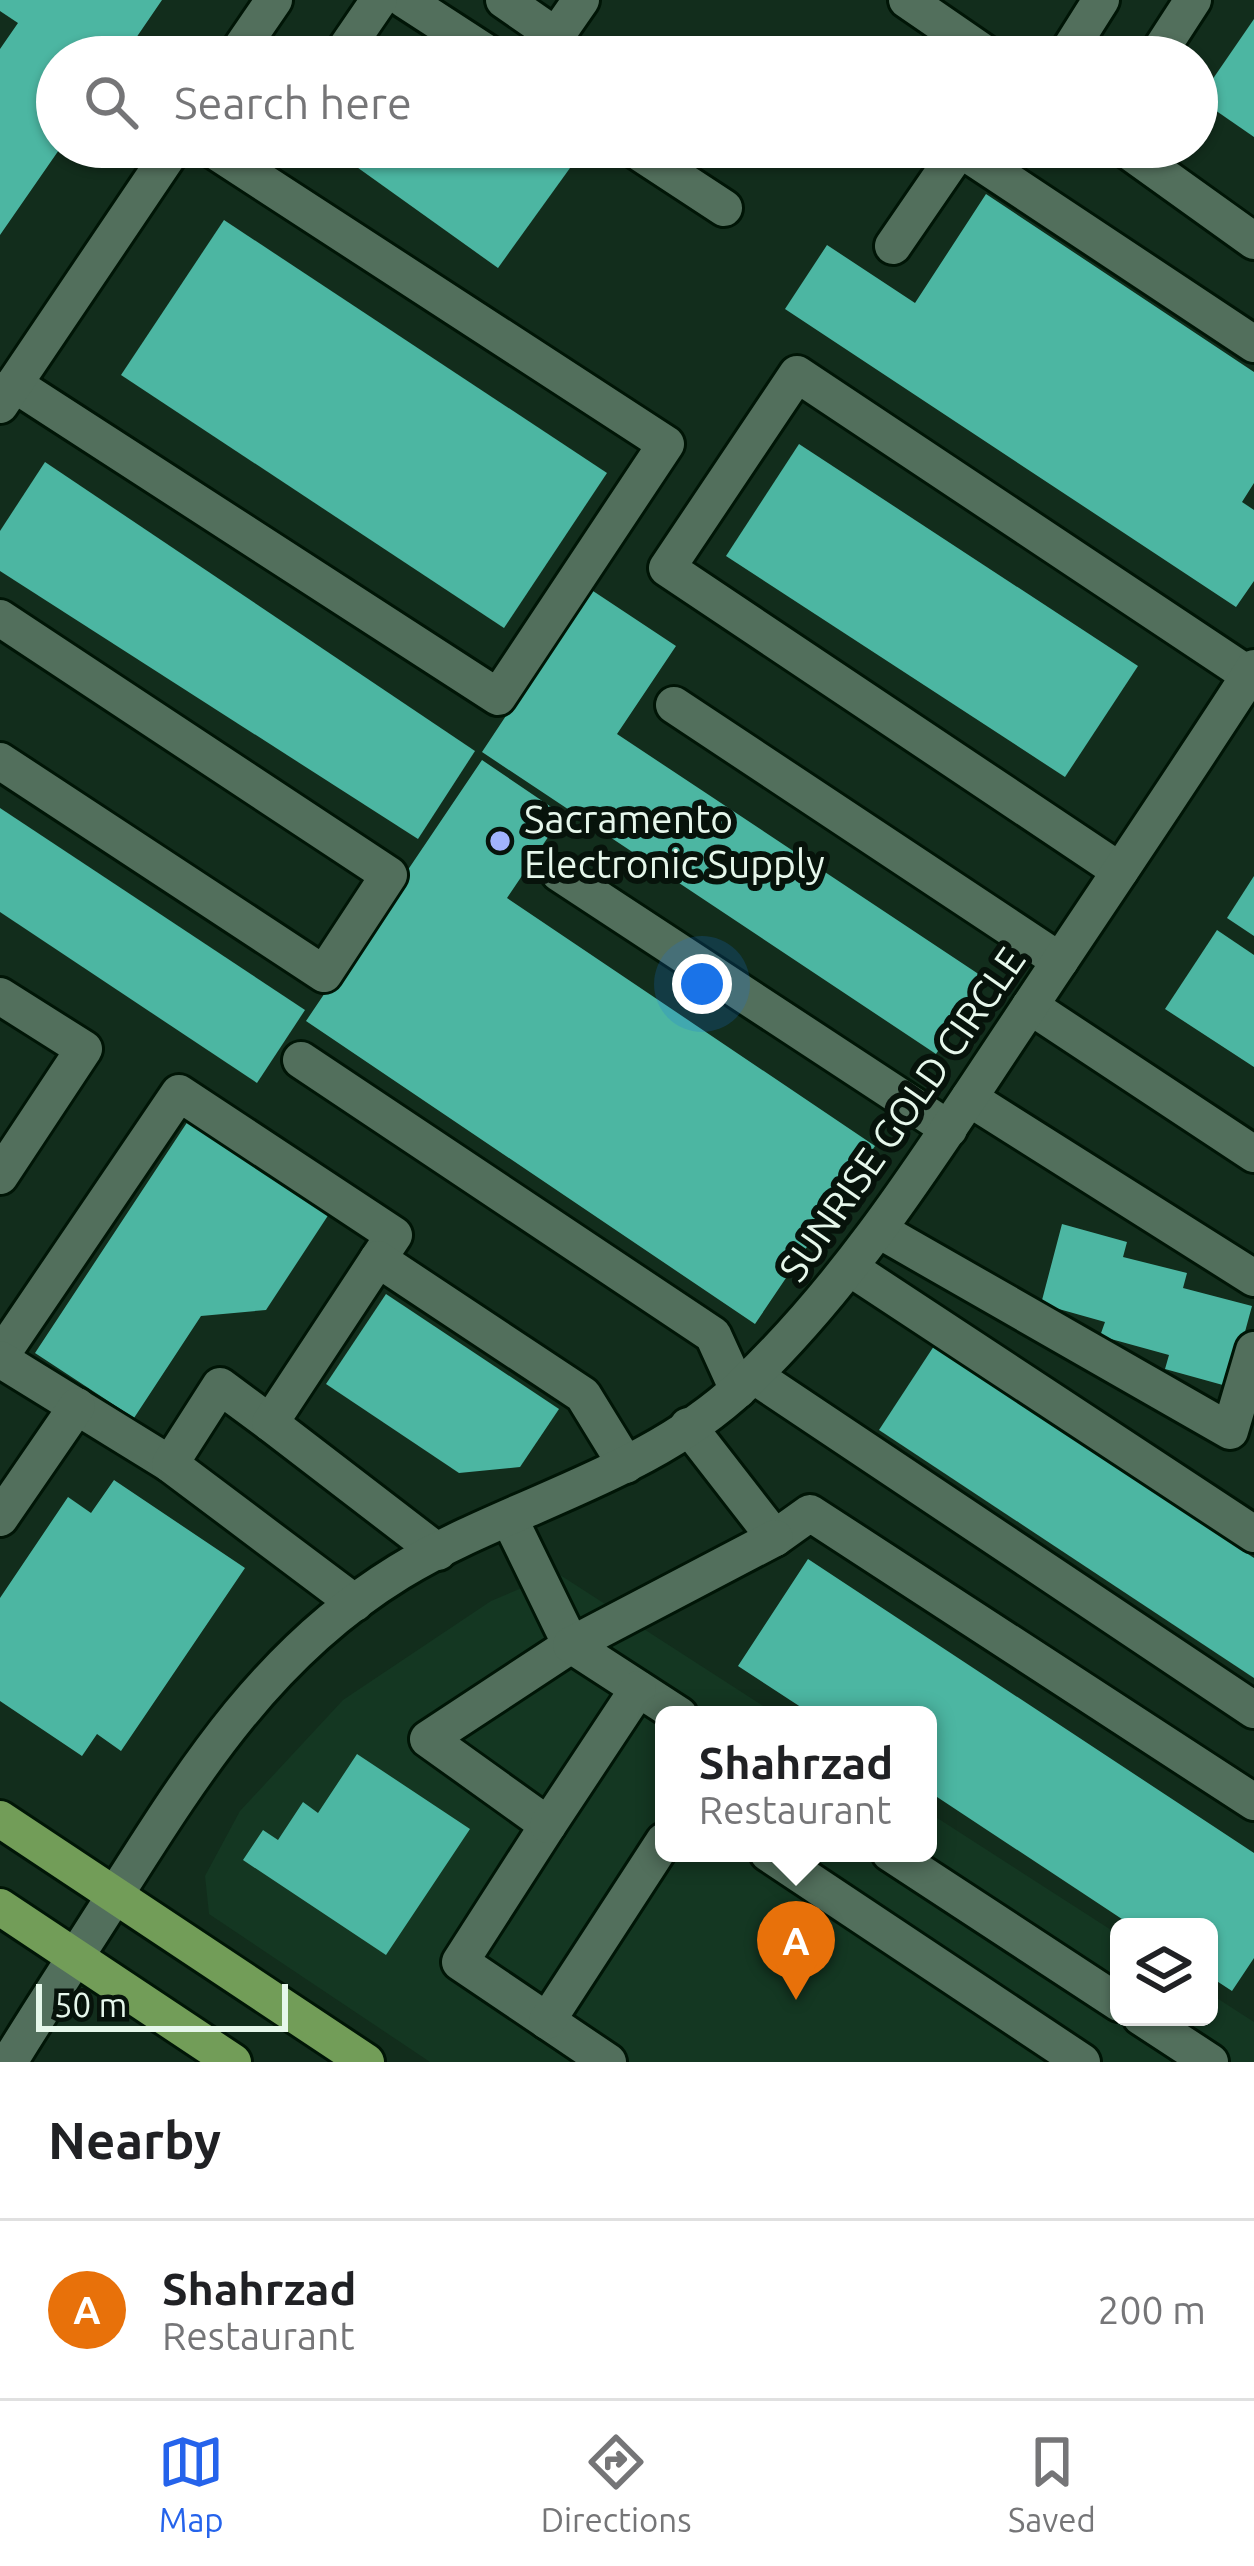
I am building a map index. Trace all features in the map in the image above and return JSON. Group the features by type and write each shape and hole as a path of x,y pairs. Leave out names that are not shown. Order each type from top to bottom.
{"main road":[{"path":"0,1819 366,2062"},
{"path":"0,1907 233,2062"}],"street":[{"path":"249,36 274,0"},
{"path":"354,36 379,0"},
{"path":"405,0 461,36"},
{"path":"504,0 556,36 581,0"},
{"path":"907,0 959,36"},
{"path":"1078,36 1101,0"},
{"path":"1170,36 1193,0"},
{"path":"160,168 7,394 498,698 666,444 241,168"},
{"path":"663,168 724,208"},
{"path":"893,246 946,168"},
{"path":"990,168 1254,344"},
{"path":"1152,168 1254,241"},
{"path":"1120,871 667,568 797,374 1252,672"},
{"path":"0,618 389,875 324,974 0,760"},
{"name":"SUNRISE GOLD CIRCLE","path":"9,2062 192,1774 240,1709 304,1643 355,1603 438,1552 626,1465 688,1426 746,1382 802,1328 880,1230 1252,672"},
{"path":"674,705 1060,961"},
{"path":"559,874 949,1129"},
{"path":"0,996 84,1049 0,1176"},
{"path":"1030,1006 1254,1154"},
{"path":"302,1060 713,1335 746,1382 1254,1709"},
{"path":"270,1423 394,1234 179,1094 0,1358 170,1464 355,1603"},
{"path":"969,1098 1254,1278"},
{"path":"880,1230 1242,1443 1254,1350"},
{"path":"378,1259 584,1395 626,1465"},
{"path":"850,1268 1254,1534"},
{"path":"170,1464 220,1386 438,1552"},
{"path":"0,1518 77,1406"},
{"path":"688,1426 775,1538"},
{"path":"548,1825 428,1739 571,1645 775,1538 810,1513 1254,1802"},
{"path":"509,1518 571,1645 665,1706"},
{"path":"608,2062 460,1962 638,1689"},
{"path":"547,2021 655,1855"},
{"path":"782,1862 1082,2062"},
{"path":"904,1862 1110,1996"},
{"path":"1155,2026 1210,2062"}],"shaded area":[{"path":"557,1573 763,1706 655,1706 655,1862 937,1862 937,1818 1110,1929 1110,2026 1218,2026 1218,1999 1254,2022 1254,2062 430,2062 209,1914 205,1876 240,1811 343,1700 491,1601"}],"building":[{"path":"0,0 162,0 137,36 36,36 36,168 46,168 0,235 0,49 18,23 0,11"},
{"path":"1254,19 1254,137 1218,112 1218,71"},
{"path":"358,168 570,168 498,268"},
{"path":"986,194 1254,372 1254,483 1242,502 1254,510 1254,581 1236,607 785,309 827,245 915,303"},
{"path":"224,220 607,473 504,628 121,375"},
{"path":"799,444 1138,666 1065,777 726,556"},
{"path":"45,462 475,751 418,839 0,571 0,531"},
{"path":"590,589 676,646 617,734 986,979 936,1054 482,752"},
{"path":"482,760 563,815 507,898 875,1146 755,1324 306,1021"},
{"path":"0,808 305,1010 257,1083 0,912"},
{"path":"1254,876 1254,936 1227,918"},
{"path":"1217,930 1254,955 1254,1067 1165,1009"},
{"path":"188,1121 329,1214 266,1310 201,1316 134,1418 35,1353"},
{"path":"1062,1224 1127,1242 1123,1257 1187,1273 1183,1288 1252,1306 1230,1387 1165,1369 1169,1355 1100,1336 1105,1322 1041,1304"},
{"path":"386,1294 559,1409 520,1467 459,1473 326,1384"},
{"path":"934,1346 1254,1558 1254,1678 879,1430"},
{"path":"114,1480 245,1568 121,1751 97,1734 82,1756 0,1701 0,1598 68,1497 91,1513"},
{"path":"808,1559 1254,1853 1254,1958 1232,1991 1218,1982 1218,1918 1120,1918 937,1797 937,1706 799,1706 738,1666"},
{"path":"357,1754 470,1829 386,1955 243,1860 263,1830 278,1840 303,1802 318,1813"}],"place":[{"name":"Sacramento Electronic Supply","path":"500,841"},
{"name":"Shahrzad","path":"796,2000"}]}
